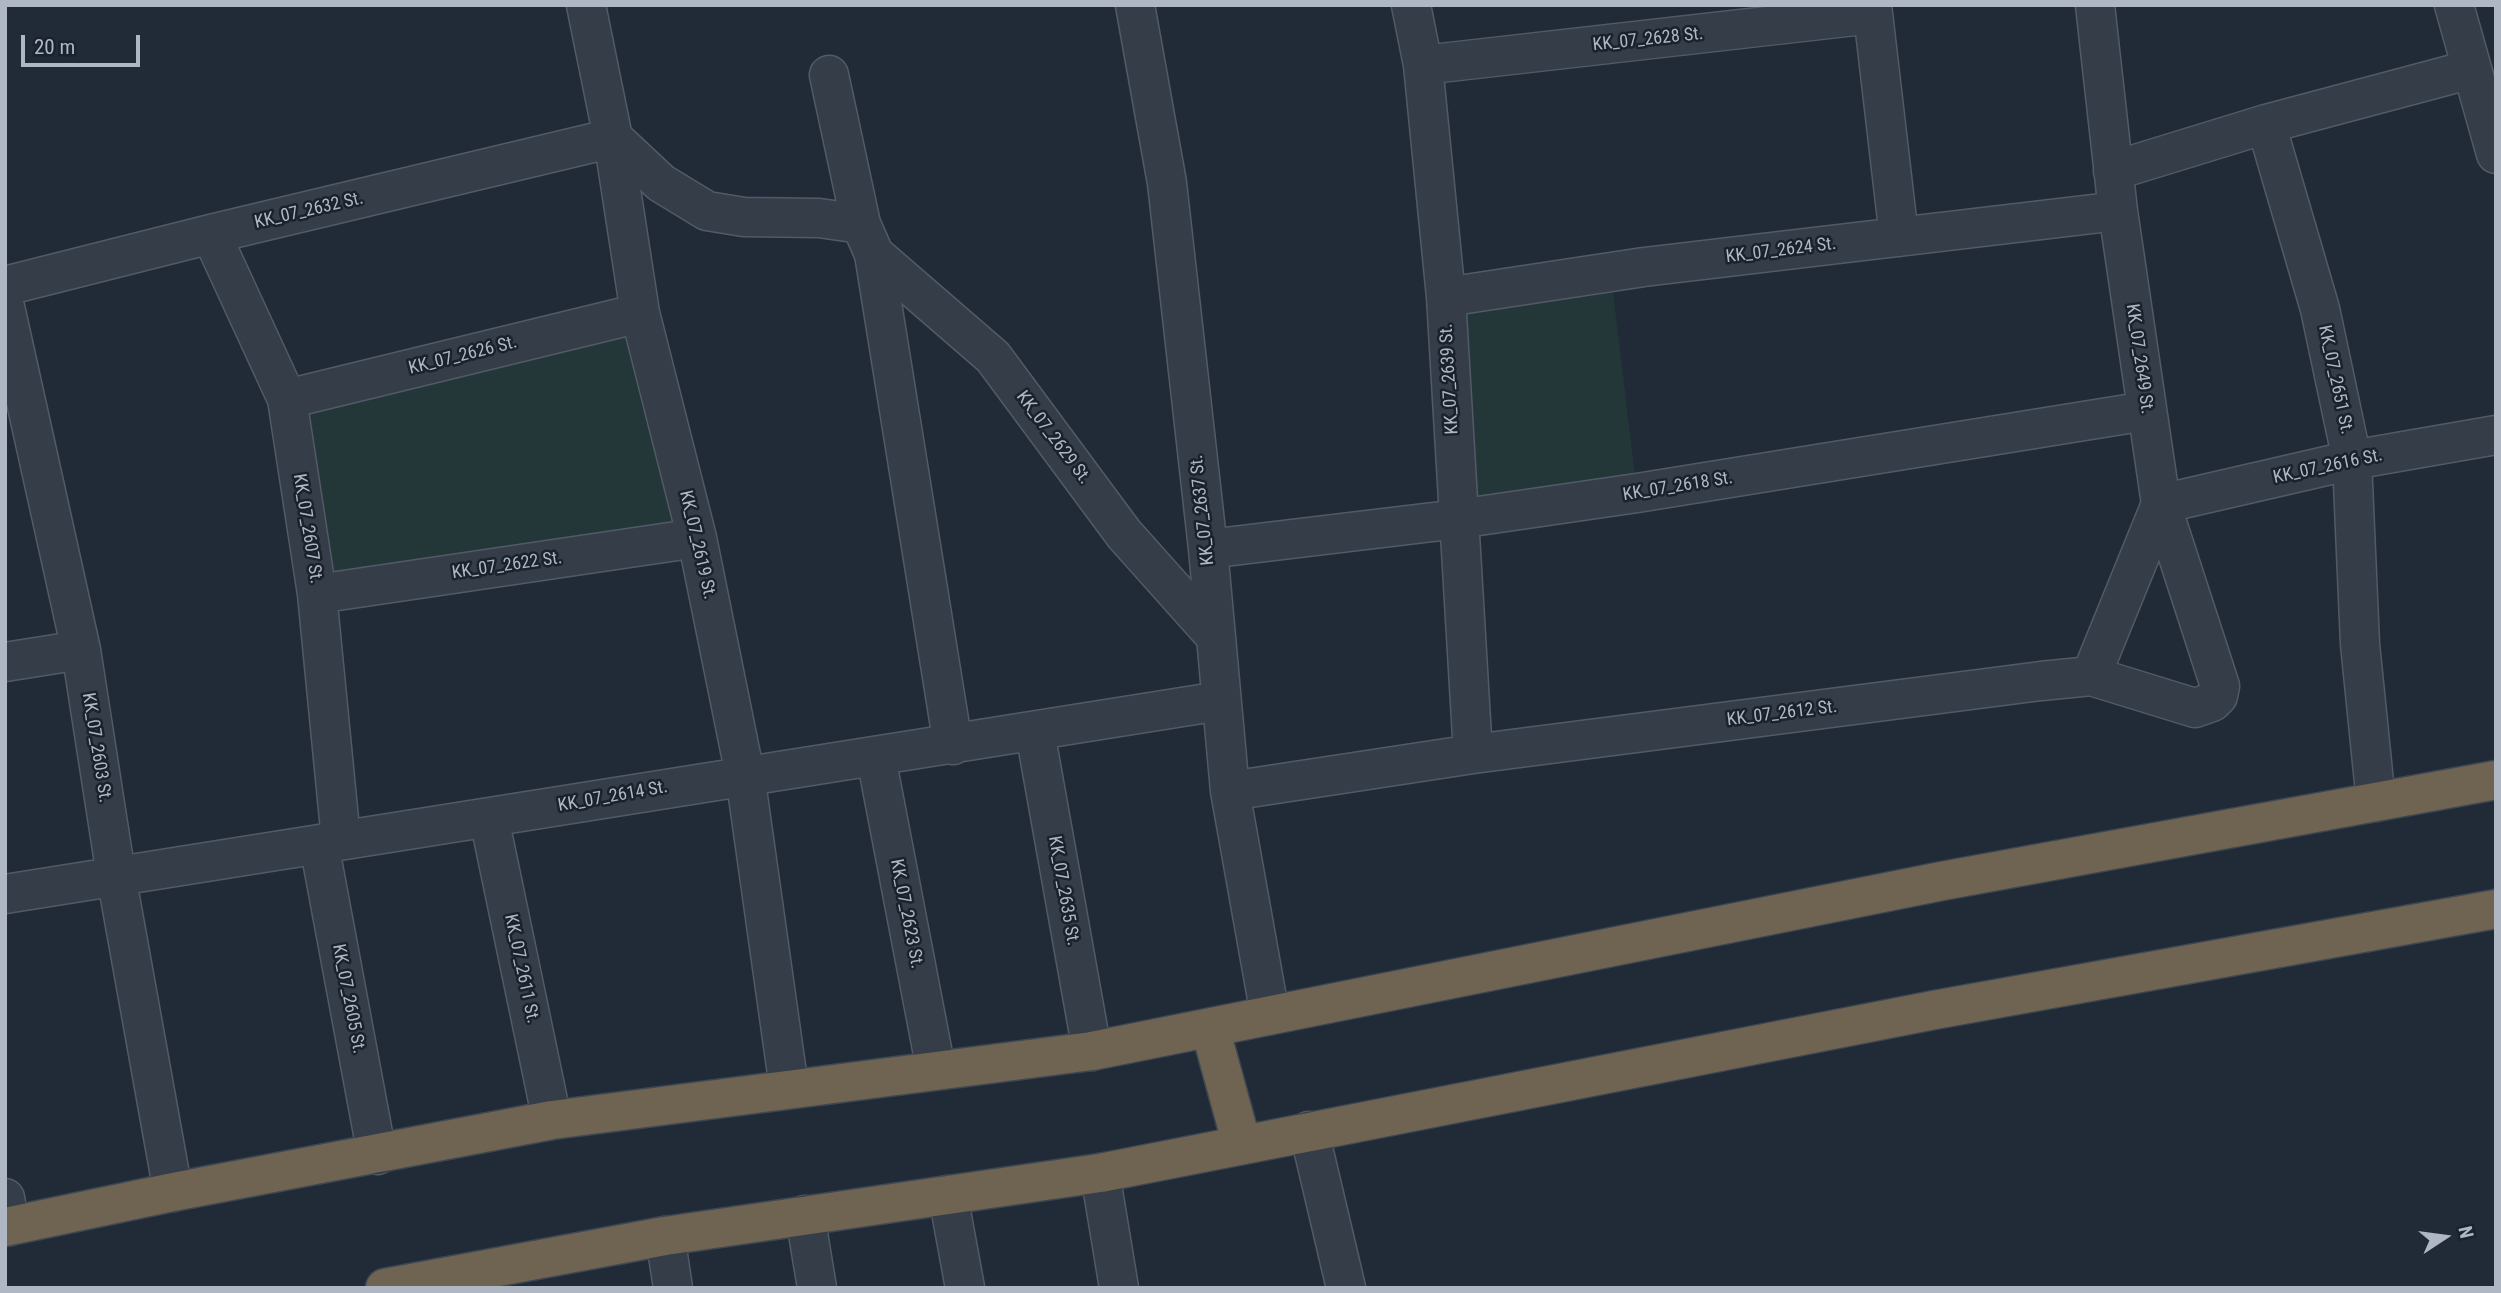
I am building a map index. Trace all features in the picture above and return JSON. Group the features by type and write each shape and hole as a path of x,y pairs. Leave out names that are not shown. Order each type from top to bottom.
{"highway":[{"path":"7,1217 173,1192 552,1120 1092,1051 1928,883 2496,780"},
{"path":"385,1288 520,1276 665,1236 1100,1173 1934,1010 2496,909"},
{"path":"1210,1028 1241,1145"}],"street":[{"name":"KK_07_2619 St.","path":"586,5 613,138 640,313 697,538 745,775 789,1088"},
{"name":"KK_07_2637 St.","path":"1135,5 1167,183 1208,549 1230,791 1270,1016"},
{"name":"KK_07_2639 St.","path":"1411,5 1423,65 1446,297 1473,754"},
{"name":"KK_07_2649 St.","path":"2095,5 2118,211 2161,504 2220,686 2218,696 2212,702"},
{"path":"2454,5 2496,154"},
{"path":"1873,10 1899,237"},
{"name":"KK_07_2628 St.","path":"1423,65 1873,10"},
{"path":"2113,170 2266,124 2472,69"},
{"path":"829,75 868,239 953,745"},
{"name":"KK_07_2651 St.","path":"2266,124 2320,309 2352,460 2360,644 2376,802"},
{"name":"KK_07_2632 St.","path":"5,286 613,138"},
{"path":"613,138 661,183 707,211 744,217 820,218 868,239"},
{"name":"KK_07_2624 St.","path":"1446,297 1644,267 2118,211"},
{"name":"KK_07_2607 St.","path":"211,234 287,399 317,594 330,842"},
{"name":"KK_07_2629 St.","path":"868,239 993,357 1124,534 1216,637"},
{"name":"KK_07_2603 St.","path":"5,307 81,650 116,875 173,1192"},
{"name":"KK_07_2626 St.","path":"287,399 640,313"},
{"name":"KK_07_2618 St.","path":"1208,549 1458,519 1678,487 2146,411"},
{"name":"KK_07_2616 St.","path":"2161,504 2352,460 2496,435"},
{"path":"2091,676 2161,504"},
{"name":"KK_07_2622 St.","path":"317,594 697,538"},
{"path":"5,662 81,650"},
{"name":"KK_07_2612 St.","path":"1230,791 1473,754 2091,676 2195,708 2212,702"},
{"name":"KK_07_2614 St.","path":"5,894 1220,701"},
{"name":"KK_07_2635 St.","path":"1035,732 1092,1051"},
{"name":"KK_07_2623 St.","path":"876,757 936,1070"},
{"name":"KK_07_2611 St.","path":"489,818 552,1120"},
{"name":"KK_07_2605 St.","path":"330,842 377,1155"},
{"path":"1309,1131 1346,1288"},
{"path":"1100,1173 1119,1288"},
{"path":"948,1195 965,1288"},
{"path":"804,1215 817,1288"},
{"path":"665,1236 673,1288"}],"green space":[{"path":"1611,276 1637,493 1458,519 1446,297"},
{"path":"640,313 697,538 317,594 287,399"}]}
